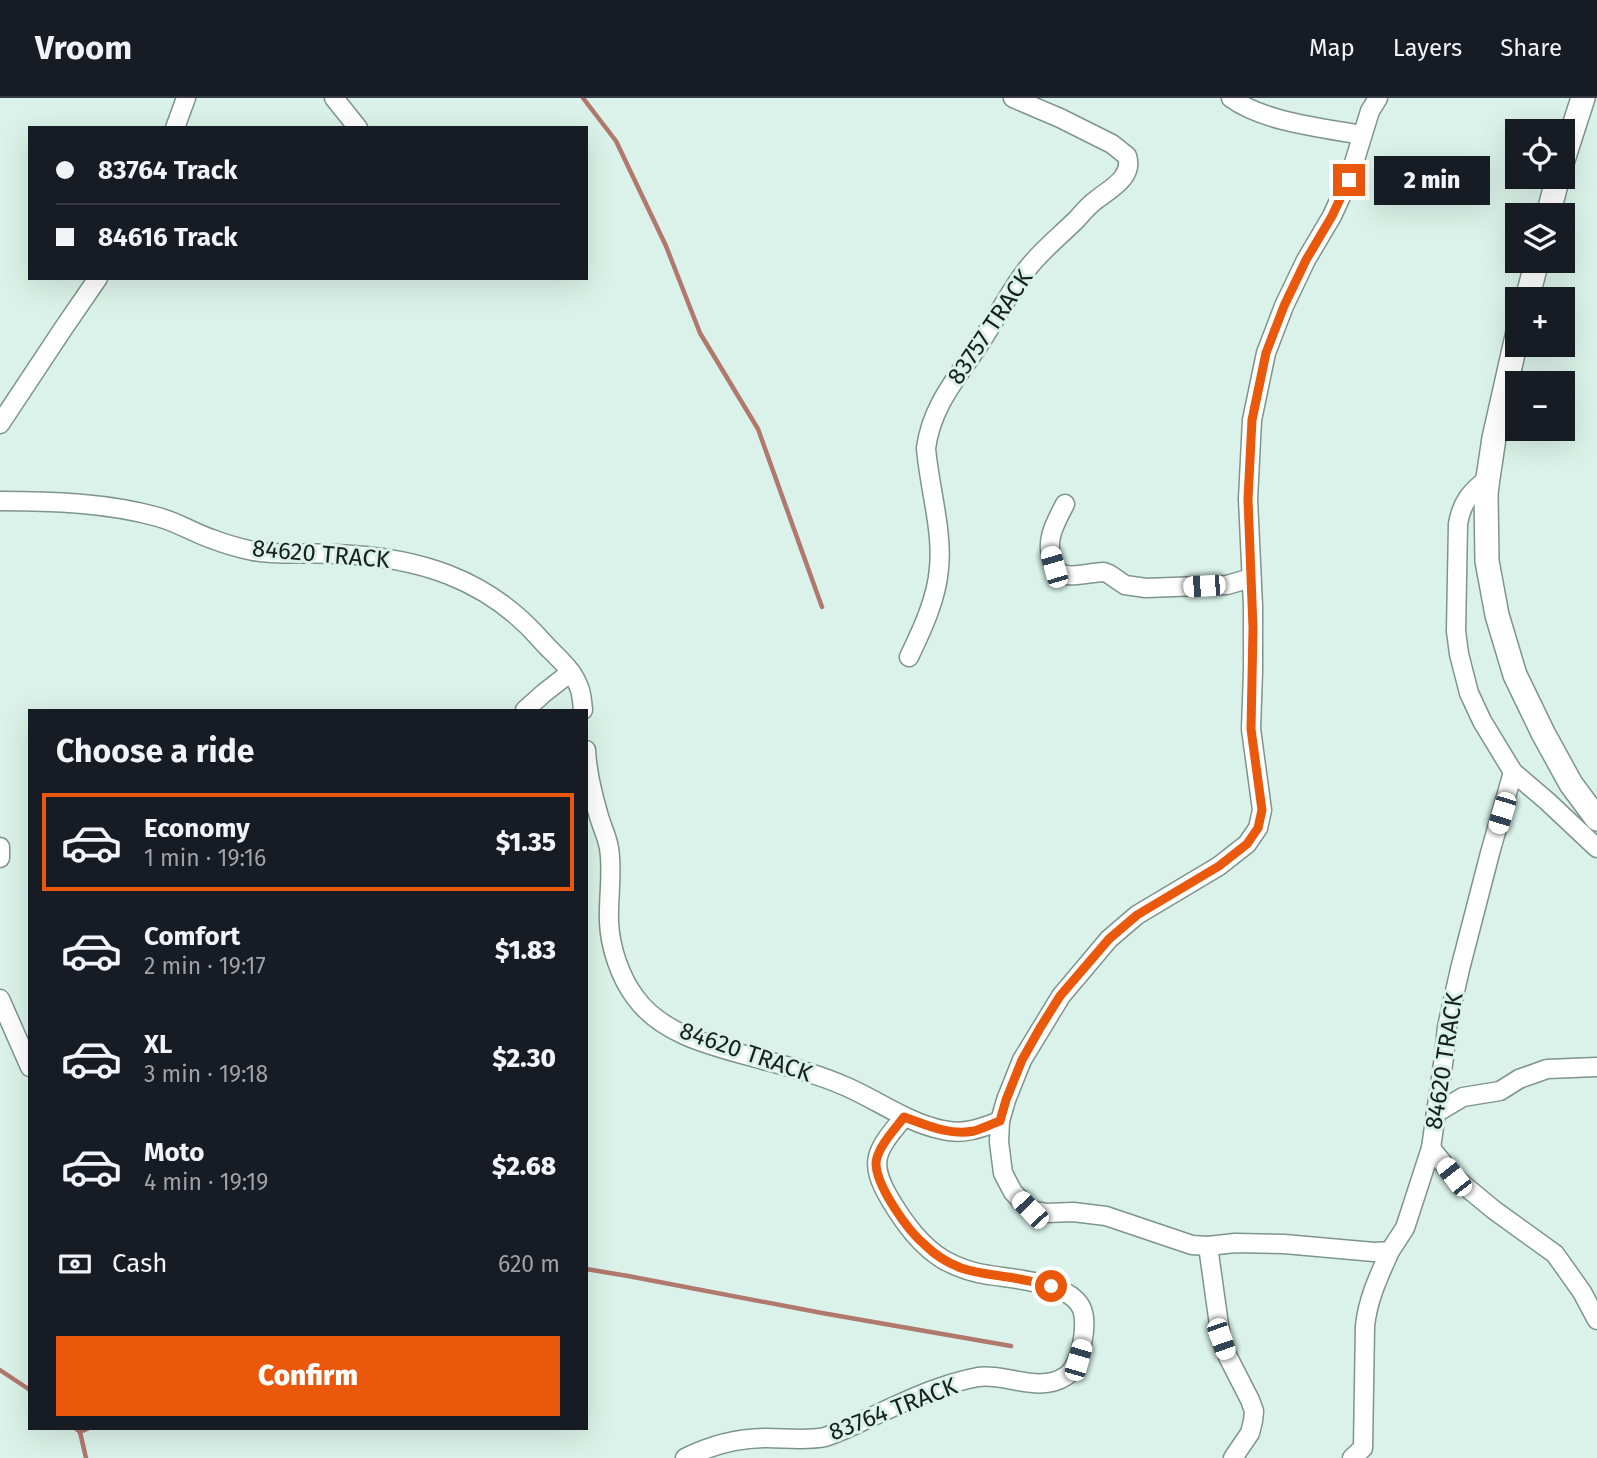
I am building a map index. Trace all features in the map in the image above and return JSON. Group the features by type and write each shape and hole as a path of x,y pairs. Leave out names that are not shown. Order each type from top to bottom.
{"street":[{"path":"176,126 186,98"},
{"path":"334,98 356,126"},
{"name":"83757 TRACK","path":"909,657 934,593 939,568 938,537 926,448 928,433 943,396 1028,268 1094,201 1110,191 1124,177 1129,167 1127,156 1112,144 1013,98"},
{"path":"1231,98 1270,116 1362,135"},
{"path":"1378,98 1370,111 1349,180 1284,306 1266,353 1252,420 1248,499 1253,658 1251,729 1262,810 1258,828 1247,844 1219,866 1137,915 1109,939 1060,996 1022,1060 1000,1121 999,1142 1003,1173 1013,1192 1030,1210 1106,1216 1192,1245 1209,1247 1236,1243 1284,1244 1390,1251"},
{"path":"1575,123 1583,98"},
{"path":"0,424 97,280"},
{"path":"1512,357 1494,438 1486,494 1487,561 1497,615 1515,674 1571,784 1597,819"},
{"path":"1488,478 1473,491 1460,511 1457,541 1456,631 1469,693 1482,721 1513,772 1597,848"},
{"name":"84620 TRACK","path":"0,501 108,507 159,517 212,540 254,551 298,555 337,554 398,560 450,574 479,589 530,627 571,672 579,686 583,709"},
{"path":"1065,503 1049,541 1054,567 1061,574 1104,572 1125,585 1146,588 1227,585 1251,578"},
{"path":"526,709 571,672"},
{"name":"84620 TRACK","path":"588,766 598,814 608,844 611,867 609,925 614,950 623,978 635,998 648,1012 694,1039 797,1069 846,1087 904,1117"},
{"name":"84620 TRACK","path":"1358,1453 1367,1307 1390,1251 1405,1228 1431,1148 1447,1027 1513,772"},
{"path":"0,847 0,859"},
{"path":"0,999 28,1062"},
{"path":"1436,1113 1464,1097 1500,1091 1539,1071 1597,1067"},
{"path":"904,1117 944,1131 962,1132 1000,1121"},
{"name":"83764 TRACK","path":"685,1458 719,1444 740,1440 822,1437 961,1381 981,1377 1027,1383 1045,1382 1063,1378 1072,1370 1080,1353 1084,1327 1081,1306 1072,1297 1051,1286 987,1275 960,1267 942,1259 923,1244 907,1225 881,1184 876,1161 891,1133 904,1117"},
{"path":"1431,1148 1454,1177 1555,1254 1582,1292 1597,1320"},
{"path":"1209,1247 1221,1339 1254,1411 1250,1433 1233,1458"}],"waterway":[{"path":"583,98 616,141 666,246 700,333 758,429 822,607"},
{"path":"588,1269 1011,1346"},
{"path":"0,1370 28,1389"},
{"path":"78,1430 86,1458"},
{"path":"80,1432 84,1430"}],"route":[{"path":"1051,1286 987,1275 942,1259 923,1244 892,1203 881,1184 876,1161 891,1133 904,1117 944,1131 962,1132 1000,1121 1022,1060 1040,1028 1060,996 1109,939 1156,902 1219,866 1247,844 1258,828 1262,810 1251,729 1253,606 1248,499 1252,420 1266,353 1284,306 1349,180"}]}
